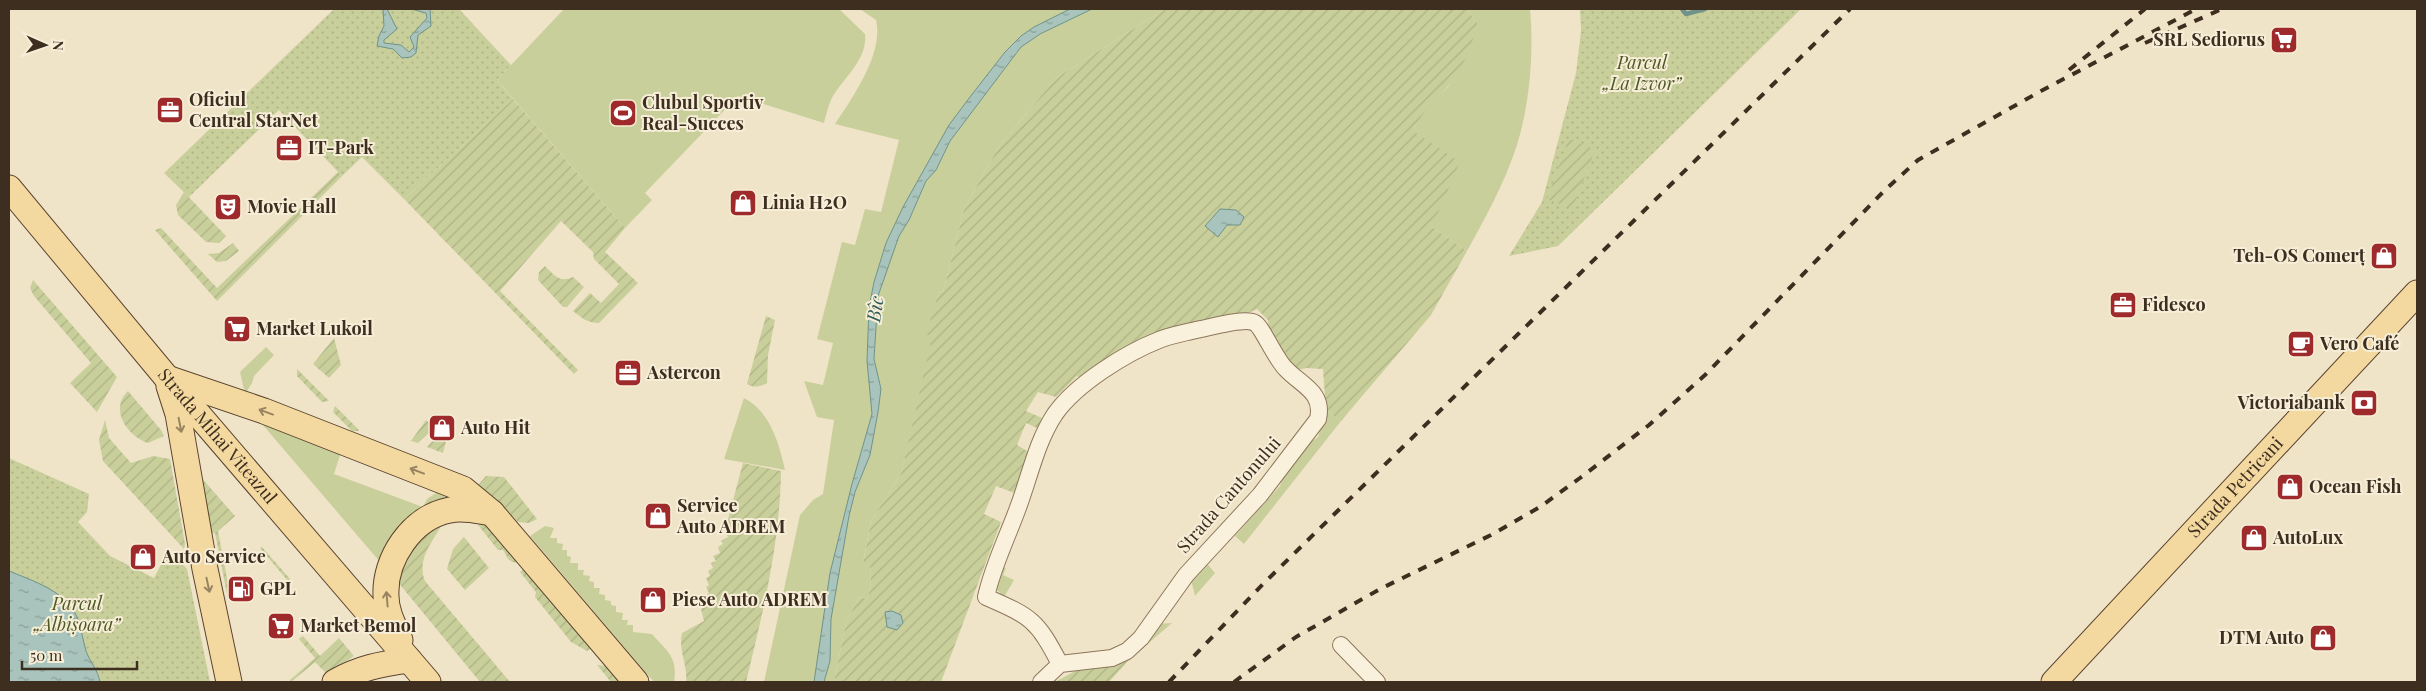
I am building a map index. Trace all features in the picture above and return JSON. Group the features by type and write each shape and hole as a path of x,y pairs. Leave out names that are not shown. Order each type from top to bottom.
{"main road":[{"name":"Strada Mihai Viteazul","path":"9,188 167,378 428,682"},
{"name":"Strada Petricani","path":"2054,682 2417,293"},
{"path":"167,378 264,411 463,489 492,513 636,682"},
{"path":"167,378 178,414 205,569 229,682"},
{"path":"335,682 349,673 370,666 409,660 388,614 386,597 388,569 406,537 420,524 438,514 461,509 492,513"}],"street":[{"name":"Strada Cantonului","path":"1249,321 1256,323 1261,327 1272,351 1285,368 1317,397 1320,408 1318,419 1260,495 1186,575 1141,638 1128,651 1112,658 1060,664 1036,624 1026,616 986,597 990,576 1019,505 1032,465 1055,414 1093,378 1122,359 1160,340 1209,327 1249,321"},
{"path":"1342,645 1377,682"},
{"path":"1041,682 1060,664"}],"green space":[{"path":"334,9 459,9 511,65 497,80 513,99 404,199 362,157 342,176 279,110 189,197 164,173"},
{"name":"Clubul Sportiv Real-Succes","path":"564,9 839,9 865,34 865,44 863,53 831,100 824,123 738,96 645,193 652,200 625,228 497,80"},
{"path":"860,9 1165,9 1056,78 999,146 964,209 943,292 939,291 927,334 933,337 901,474 871,521 863,563 870,565 871,587 867,599 859,597 846,622 834,682 764,682 800,515 813,500 823,494 834,420 817,417 804,381 823,385 833,343 817,339 842,242 855,245 865,209 881,212 899,140 835,124 858,88 876,46 876,20"},
{"path":"1165,9 1467,9 1478,24 1466,56 1459,71 1425,112 1413,131 1460,162 1432,227 1467,251 1431,315 1341,421 1326,410 1323,369 1306,368 1298,370 1292,366 1282,355 1274,341 1268,320 1257,309 1239,316 1181,325 1082,380 1077,376 1056,397 1038,392 1026,411 1042,418 1037,428 1026,423 1017,445 1027,451 1028,459 1017,494 996,486 984,514 1001,522 941,682 834,682 846,622 859,597 867,599 871,587 870,565 863,564 871,521 901,474 932,337 926,334 939,291 943,292 964,209 999,146 1056,78"},
{"path":"1467,9 1530,9 1531,60 1528,95 1517,145 1501,186 1467,251 1432,227 1413,131 1421,114 1448,87 1478,24"},
{"name":"Parcul „La Izvor”","path":"1580,9 1801,9 1558,246 1509,256 1542,202 1576,73 1581,31"},
{"path":"513,99 625,228 605,252 638,283 599,323 588,321 573,311 590,293 601,303 619,284 594,259 593,252 561,221 500,291 578,370 574,374 404,199"},
{"path":"1569,138 1595,150 1572,209 1547,199"},
{"path":"338,172 342,176 217,301 155,230 161,228 217,288"},
{"path":"184,192 226,236 219,243 206,242 178,215 176,205"},
{"path":"233,243 239,251 226,261 217,262 208,254 219,253"},
{"path":"545,266 558,278 568,279 573,277 584,287 567,307 563,307 538,280 539,272"},
{"path":"33,280 117,377 97,412 70,383 91,363 34,296 30,288"},
{"path":"766,316 775,320 768,355 767,383 752,386 747,384"},
{"path":"334,338 341,365 329,378 313,364"},
{"path":"266,347 274,355 254,376 245,394 240,372"},
{"path":"297,369 329,401 322,402 297,376"},
{"path":"128,391 164,436 148,443 127,428 120,414 120,406"},
{"path":"744,398 761,411 767,419 780,449 785,470 724,459"},
{"path":"335,406 359,431 352,431 333,412"},
{"path":"1326,410 1341,421 1244,544 1235,536 1280,486 1285,471 1300,450 1318,437"},
{"path":"105,420 109,438 131,463 153,456 170,459 185,544 184,549 103,461 99,440"},
{"path":"261,420 341,452 334,474 423,507 427,499 439,491 450,497 380,562 262,424"},
{"path":"426,420 434,428 418,443 411,441"},
{"path":"439,434 446,442 443,453 427,447"},
{"name":"Parcul „Albișoara”","path":"9,458 89,494 87,512 78,522 110,556 154,578 164,559 170,556 181,562 187,569 210,682 9,682"},
{"path":"743,463 781,471 778,525 770,578 746,682 686,682 686,670 681,646 682,633 704,621 701,609 706,606 703,600 707,598 706,595 709,593 706,587 709,585 706,578 710,576 708,571 713,568 711,563 716,561 713,556 720,553 718,547 723,544 721,541 728,537 725,530 729,528 727,523"},
{"path":"199,475 235,516 218,531 231,599 228,599 215,533 209,534"},
{"path":"486,476 504,477 537,519 529,523 518,522 495,498 479,487 479,484"},
{"path":"483,523 518,561 515,563 509,560 503,550 498,550 478,525"},
{"path":"442,524 424,558 423,573 425,581 510,682 480,682 397,581 399,566 426,532"},
{"path":"545,526 554,528 550,538 557,538 557,543 563,544 562,550 567,550 567,556 571,557 570,563 578,563 578,570 584,570 583,575 590,576 589,581 594,582 594,588 600,588 599,594 605,595 605,600 611,601 611,605 616,606 616,612 623,613 622,620 628,620 627,625 633,625 633,632 652,634 667,650 673,660 674,682 654,682 530,536"},
{"path":"464,537 489,568 465,590 447,569 453,549"},
{"path":"262,547 290,579 288,581 260,548"},
{"path":"1205,561 1215,573 1195,596 1191,580"},
{"path":"1003,567 1006,568 1003,575 1014,580 1004,597 996,589"},
{"path":"523,569 591,648 587,651 571,642 535,597 536,592 520,572"},
{"path":"1172,623 1128,661 1116,664 1156,624"},
{"path":"303,636 320,656 339,638 354,656 327,674 315,662 291,682 290,680 315,658 299,639"},
{"path":"1128,661 1109,682 1055,682 1075,671"},
{"path":"597,665 606,666 620,682 611,682"}],"water":[{"path":"383,9 387,9 397,29 384,40 384,43 401,45 409,52 414,47 410,37 427,18 426,13 411,9 430,9 431,26 418,35 416,53 411,57 402,58 393,49 377,46 384,26"},
{"name":"Bîc","path":"1070,9 1092,9 1040,34 1021,47 950,141 936,170 926,181 909,220 899,236 878,296 874,359 881,389 870,455 855,492 849,516 831,619 830,661 824,682 814,682 830,573 872,414 867,361 869,307 874,282 886,243 903,207 949,125 1005,52 1021,36 1034,27"},
{"path":"1220,209 1236,210 1244,217 1240,225 1227,225 1218,237 1205,226"},
{"path":"9,571 48,588 65,600 72,608 77,617 86,651 100,682 9,682"},
{"path":"892,611 901,615 903,623 897,630 887,627 885,612"}],"waterway":[{"path":"1682,9 1686,14 1705,9"}],"railway":[{"path":"1169,682 1263,584 1850,9"},
{"path":"2069,70 2145,9"},
{"path":"1234,682 1296,637 1380,589 1491,535 1540,507 1580,478 1649,425 1705,375 1885,190 1918,160 2041,91 2196,9"},
{"path":"2145,43 2222,9"}],"place":[{"name":"SRL Sediorus","path":"2284,40"},
{"name":"Oficiul Central StarNet","path":"170,110"},
{"name":"Clubul Sportiv Real-Succes","path":"623,113"},
{"name":"IT-Park","path":"289,148"},
{"name":"Linia H2O","path":"743,203"},
{"name":"Movie Hall","path":"228,207"},
{"name":"Teh-OS Comerț","path":"2384,256"},
{"name":"Fidesco","path":"2123,305"},
{"name":"Market Lukoil","path":"237,329"},
{"name":"Vero Café","path":"2301,344"},
{"name":"Astercon","path":"628,373"},
{"name":"Victoriabank","path":"2364,403"},
{"name":"Auto Hit","path":"442,428"},
{"name":"Ocean Fish","path":"2290,487"},
{"name":"Service Auto ADREM","path":"658,516"},
{"name":"AutoLux","path":"2254,538"},
{"name":"Auto Service","path":"143,557"},
{"name":"GPL","path":"241,589"},
{"name":"Piese Auto ADREM","path":"653,600"},
{"name":"Market Bemol","path":"281,626"},
{"name":"DTM Auto","path":"2323,638"}]}
